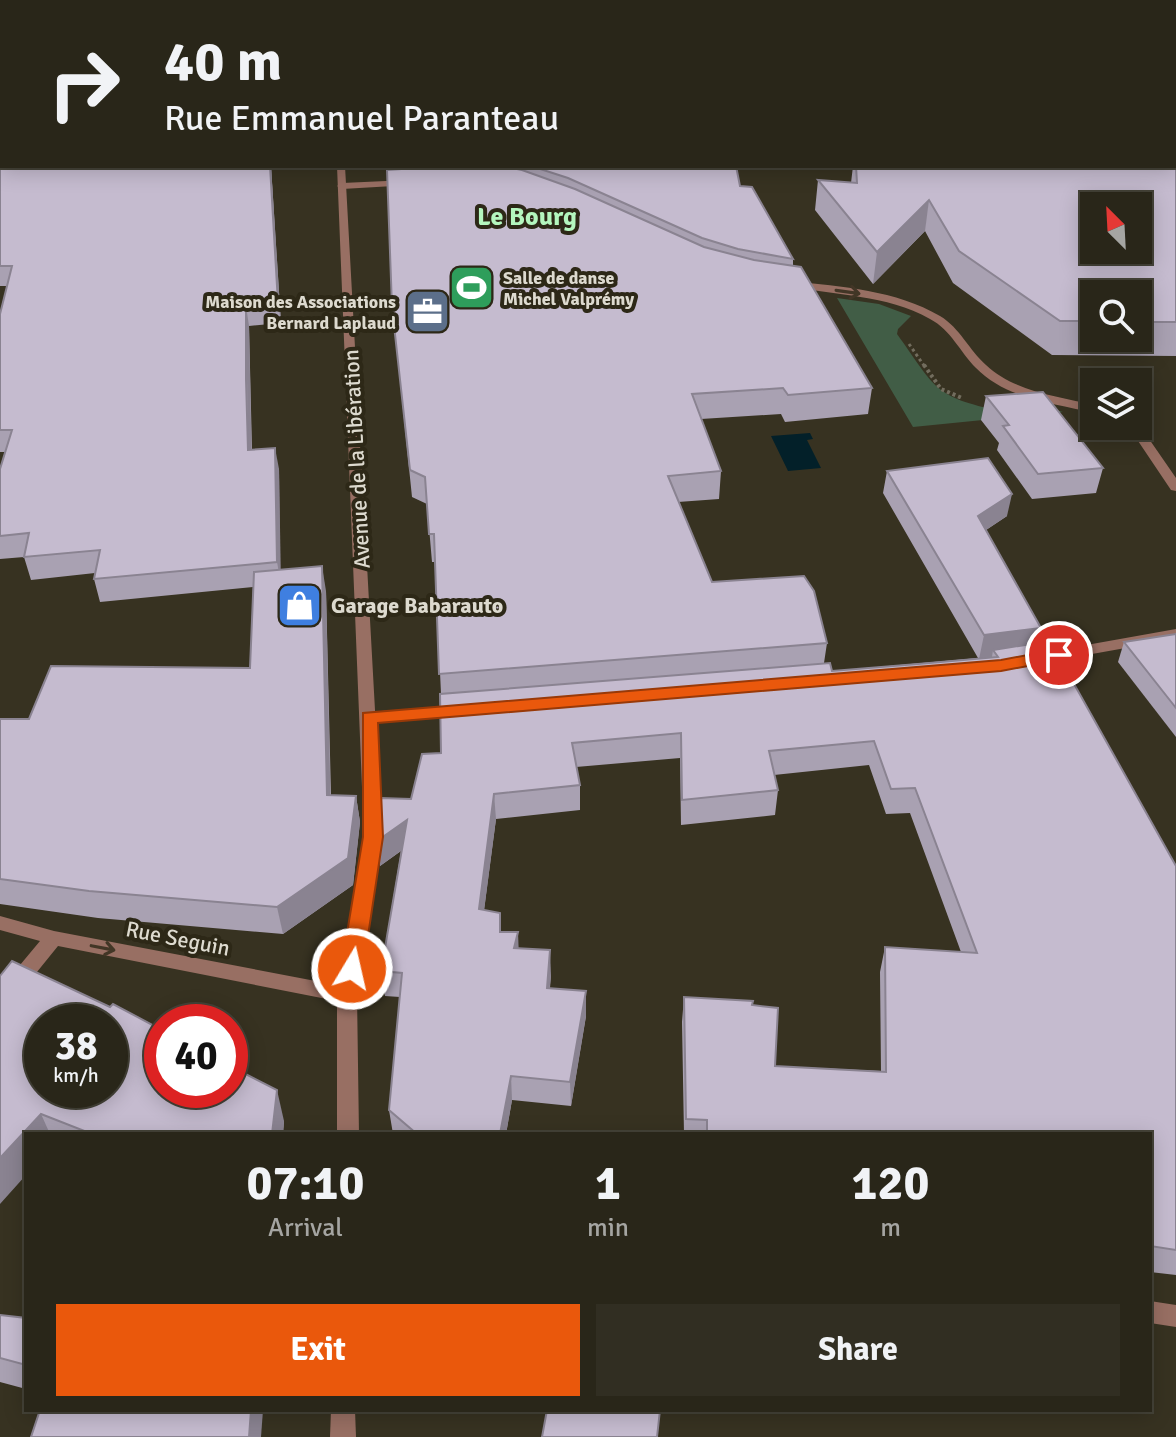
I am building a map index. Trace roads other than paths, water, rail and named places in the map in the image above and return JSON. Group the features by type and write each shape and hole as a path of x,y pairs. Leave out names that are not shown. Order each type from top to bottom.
{"street":[{"name":"Avenue de la Libération","path":"341,168 373,837 347,995 348,1132"},
{"path":"342,186 418,182"},
{"path":"775,281 873,295 920,309 948,326 993,377 1012,387 1080,405"},
{"path":"1144,440 1176,487"},
{"path":"1015,663 1176,634"},
{"path":"369,717 475,709"},
{"name":"Rue Seguin","path":"0,923 54,938 347,995"},
{"path":"0,1003 54,938"},
{"path":"1152,1312 1176,1316"},
{"path":"343,1412 343,1437"}],"water":[{"path":"810,433 813,439 807,440 821,468 788,471 771,436"}],"place":[{"name":"Salle de danse Michel Valprémy","path":"472,288"},
{"name":"Maison des Associations Bernard Laplaud","path":"427,312"},
{"name":"Garage Babarauto","path":"300,605"}],"district":[{"name":"Le Bourg","path":"527,216"}]}
